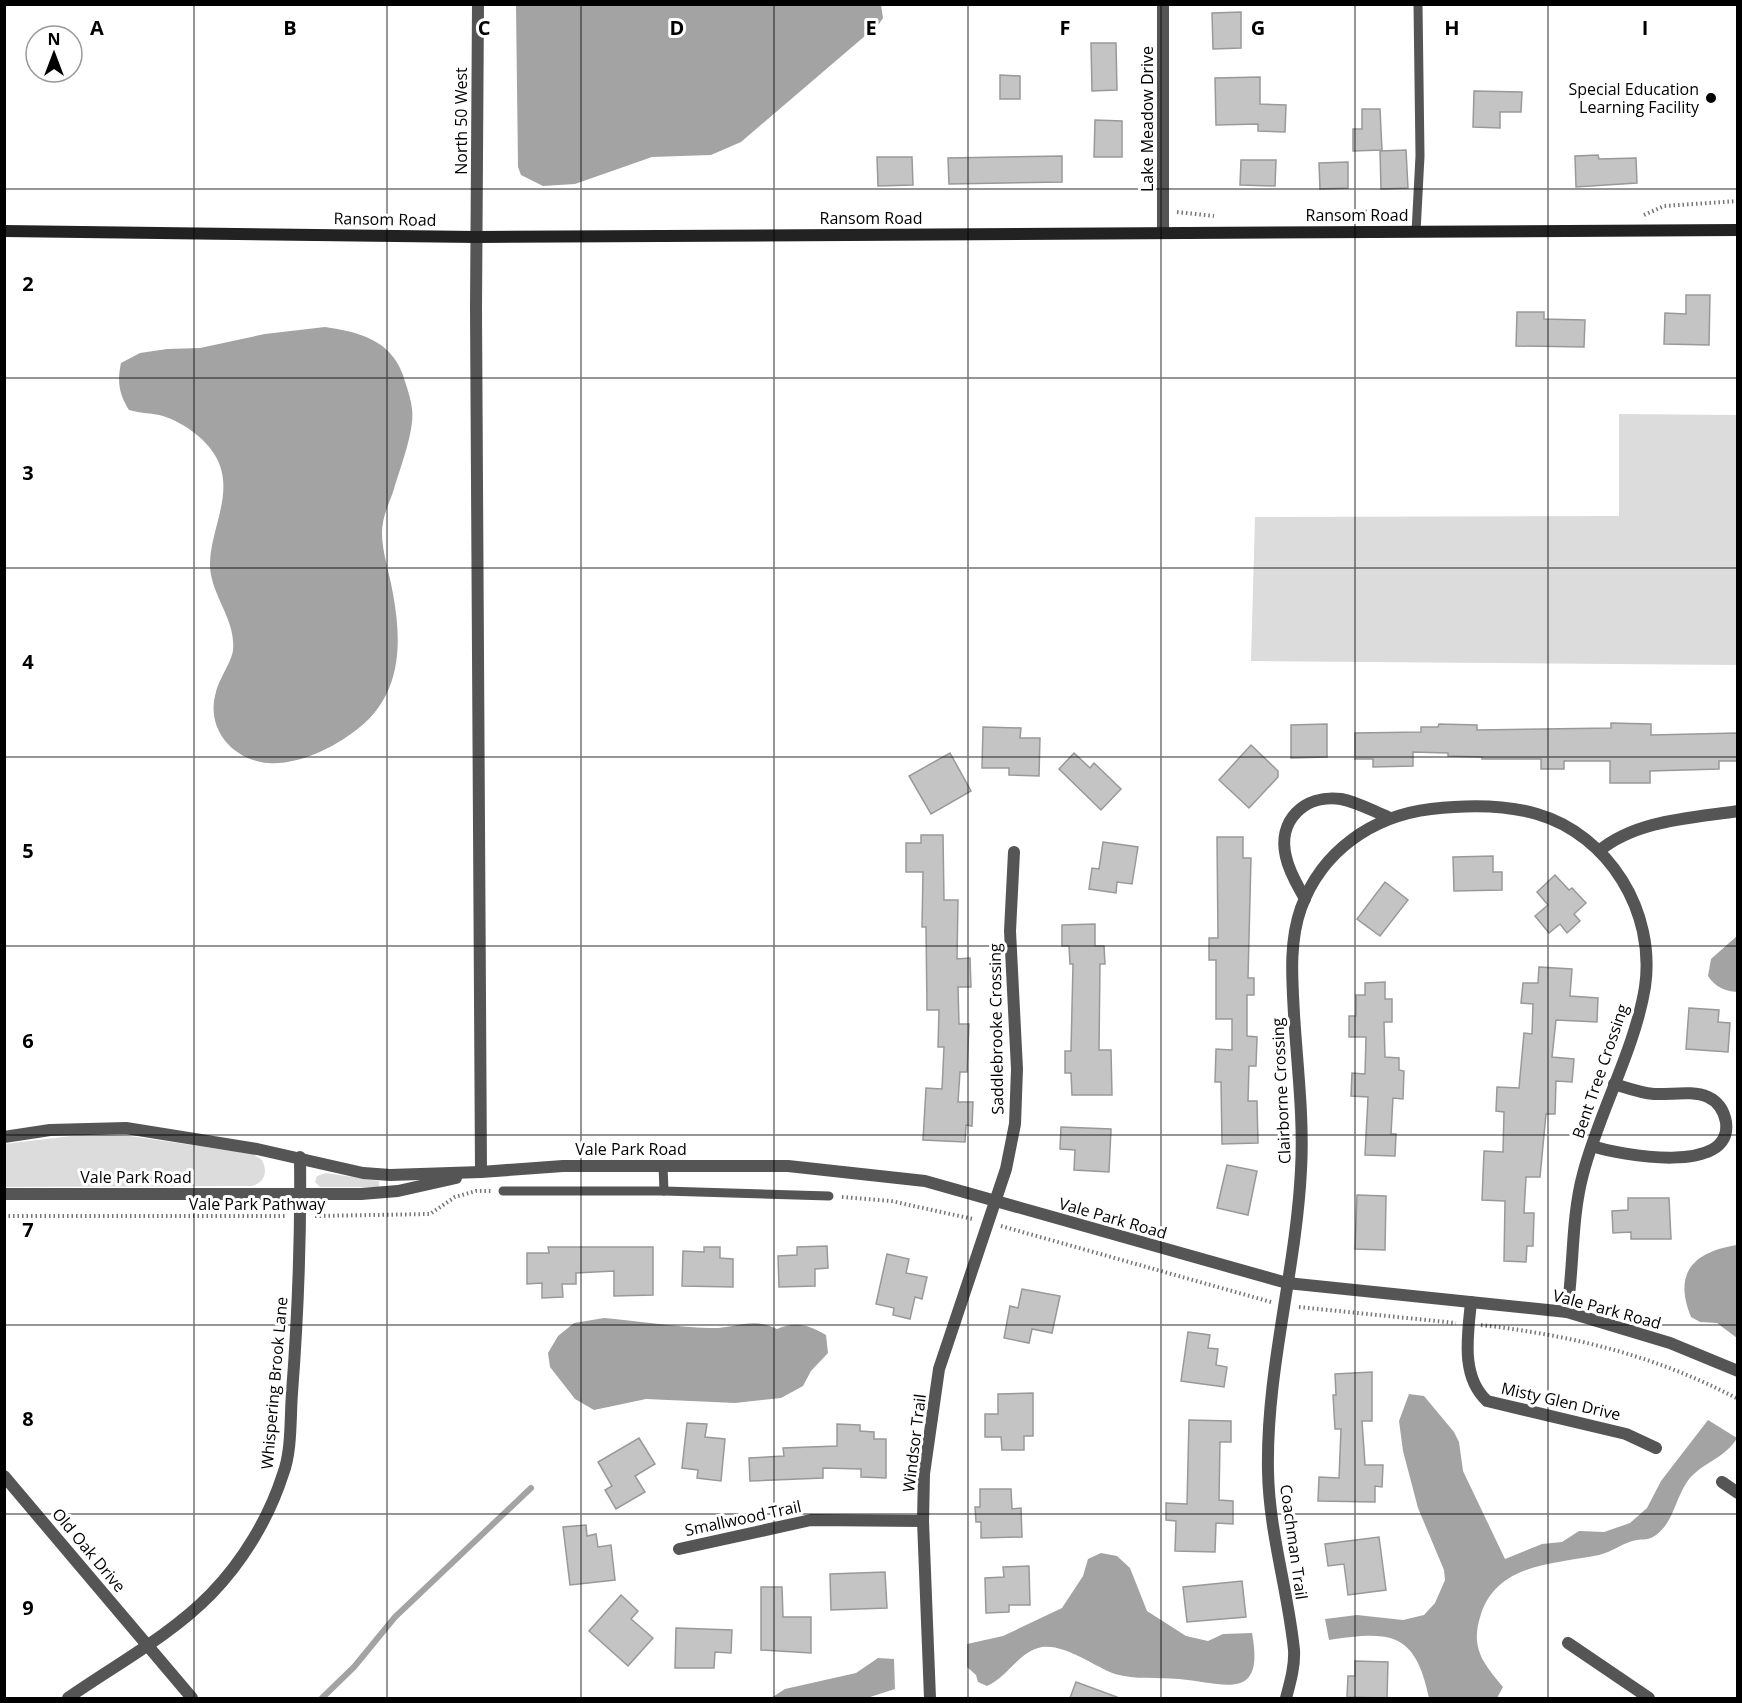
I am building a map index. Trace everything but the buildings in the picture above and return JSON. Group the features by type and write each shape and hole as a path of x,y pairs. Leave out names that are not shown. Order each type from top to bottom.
{"main road":[{"name":"Ransom Road","path":"4,231 477,237 1737,230"}],"street":[{"name":"North 50 West","path":"478,4 481,1172"},
{"name":"Lake Meadow Drive","path":"1163,4 1163,233"},
{"path":"1305,899 1285,856 1284,836 1288,820 1301,807 1318,800 1338,799 1354,802 1388,818"},
{"name":"Clairborne Crossing","path":"1287,1283 1302,1152 1292,951 1295,929 1305,899 1330,859 1357,834 1388,818 1446,807 1522,810 1556,821 1599,850"},
{"path":"1599,850 1630,832 1737,811"},
{"name":"Bent Tree Crossing","path":"1567,1312 1579,1193 1592,1146 1643,997 1645,949 1634,901 1615,869 1599,850"},
{"name":"Saddlebrooke Crossing","path":"994,1201 1011,1146 1016,1095 1010,931 1014,852"},
{"path":"1592,1146 1633,1156 1694,1156 1712,1150 1724,1139 1726,1131 1724,1113 1706,1096 1653,1094 1614,1084"},
{"name":"Vale Park Road","path":"4,1137 50,1130 126,1128 300,1157 363,1173 390,1175 564,1166 788,1166 925,1181 1287,1283 1567,1312 1670,1343 1734,1371"},
{"name":"Whispering Brook Lane","path":"68,1698 147,1646 210,1594 244,1553 266,1515 284,1472 298,1330 300,1157"},
{"name":"Vale Park Road","path":"4,1194 398,1191 481,1172"},
{"name":"Windsor Trail","path":"930,1698 923,1521 924,1474 939,1369 994,1201"},
{"name":"Coachman Trail","path":"1286,1698 1294,1653 1272,1532 1268,1473 1269,1413 1287,1283"},
{"name":"Misty Glen Drive","path":"1471,1302 1468,1360 1476,1386 1487,1401 1626,1434 1656,1448"},
{"name":"Old Oak Drive","path":"4,1476 192,1698"},
{"path":"1722,1482 1737,1493"},
{"name":"Smallwood Trail","path":"679,1549 811,1520 923,1521"},
{"path":"1568,1643 1649,1698"}],"lane":[{"path":"1416,232 1420,156 1418,4"},
{"path":"663,1166 664,1191"},
{"path":"503,1191 664,1191 829,1196"}],"path":[{"name":"Vale Park Pathway","path":"4,1216 430,1215 455,1197 476,1191 503,1191"}],"shaded area":[{"path":"516,5 881,5 883,18 879,24 741,142 711,155 652,157 575,184 543,186 521,175 518,167"},
{"path":"325,327 361,335 381,345 397,363 411,400 412,418 409,438 382,527 383,548 396,616 397,657 387,693 377,710 363,725 318,753 288,762 268,763 255,761 233,749 218,730 215,718 216,692 233,650 228,618 215,588 210,567 223,498 221,471 216,457 206,443 184,425 167,417 129,410 120,388 120,370 121,363 140,353 200,348 265,334"},
{"path":"1619,414 1737,415 1737,665 1251,661 1255,517 1619,516"},
{"path":"1737,936 1737,992 1721,988 1708,976 1711,959"},
{"path":"89,1134 130,1136 253,1154 262,1160 265,1172 260,1182 252,1186 5,1187 4,1144"},
{"path":"326,1173 379,1181 379,1187 320,1187 315,1182 317,1176"},
{"path":"1738,1245 1737,1338 1717,1323 1700,1322 1691,1317 1684,1288 1686,1277 1698,1259 1722,1248"},
{"path":"604,1318 710,1328 751,1323 768,1325 777,1329 790,1325 802,1325 826,1335 828,1353 811,1371 803,1386 781,1398 735,1403 646,1399 594,1410 575,1399 550,1367 548,1353 558,1336 574,1323"},
{"path":"1409,1394 1424,1396 1454,1432 1459,1442 1463,1471 1505,1559 1542,1544 1562,1542 1579,1531 1604,1532 1630,1523 1647,1508 1661,1481 1708,1420 1737,1438 1726,1451 1692,1476 1683,1489 1669,1520 1651,1538 1632,1541 1599,1555 1530,1569 1514,1575 1500,1585 1489,1597 1481,1614 1477,1636 1484,1662 1503,1687 1497,1698 1429,1698 1416,1659 1397,1640 1368,1636 1329,1640 1325,1619 1357,1615 1403,1620 1424,1615 1435,1603 1445,1580 1444,1570 1418,1508 1403,1451 1399,1421"},
{"path":"1101,1553 1117,1556 1130,1568 1147,1611 1186,1636 1208,1641 1223,1634 1252,1633 1254,1655 1252,1670 1246,1679 1237,1684 1225,1685 1179,1679 1123,1676 1070,1652 1042,1647 1034,1649 987,1686 978,1682 976,1675 967,1667 967,1644 1003,1636 1062,1608 1083,1576 1088,1559"},
{"path":"878,1658 894,1659 895,1689 867,1698 771,1698 785,1689 856,1673"}],"waterway":[{"path":"322,1698 354,1667 395,1617 531,1488"}],"place":[{"name":"Special Education Learning Facility","path":"1711,98"}]}
